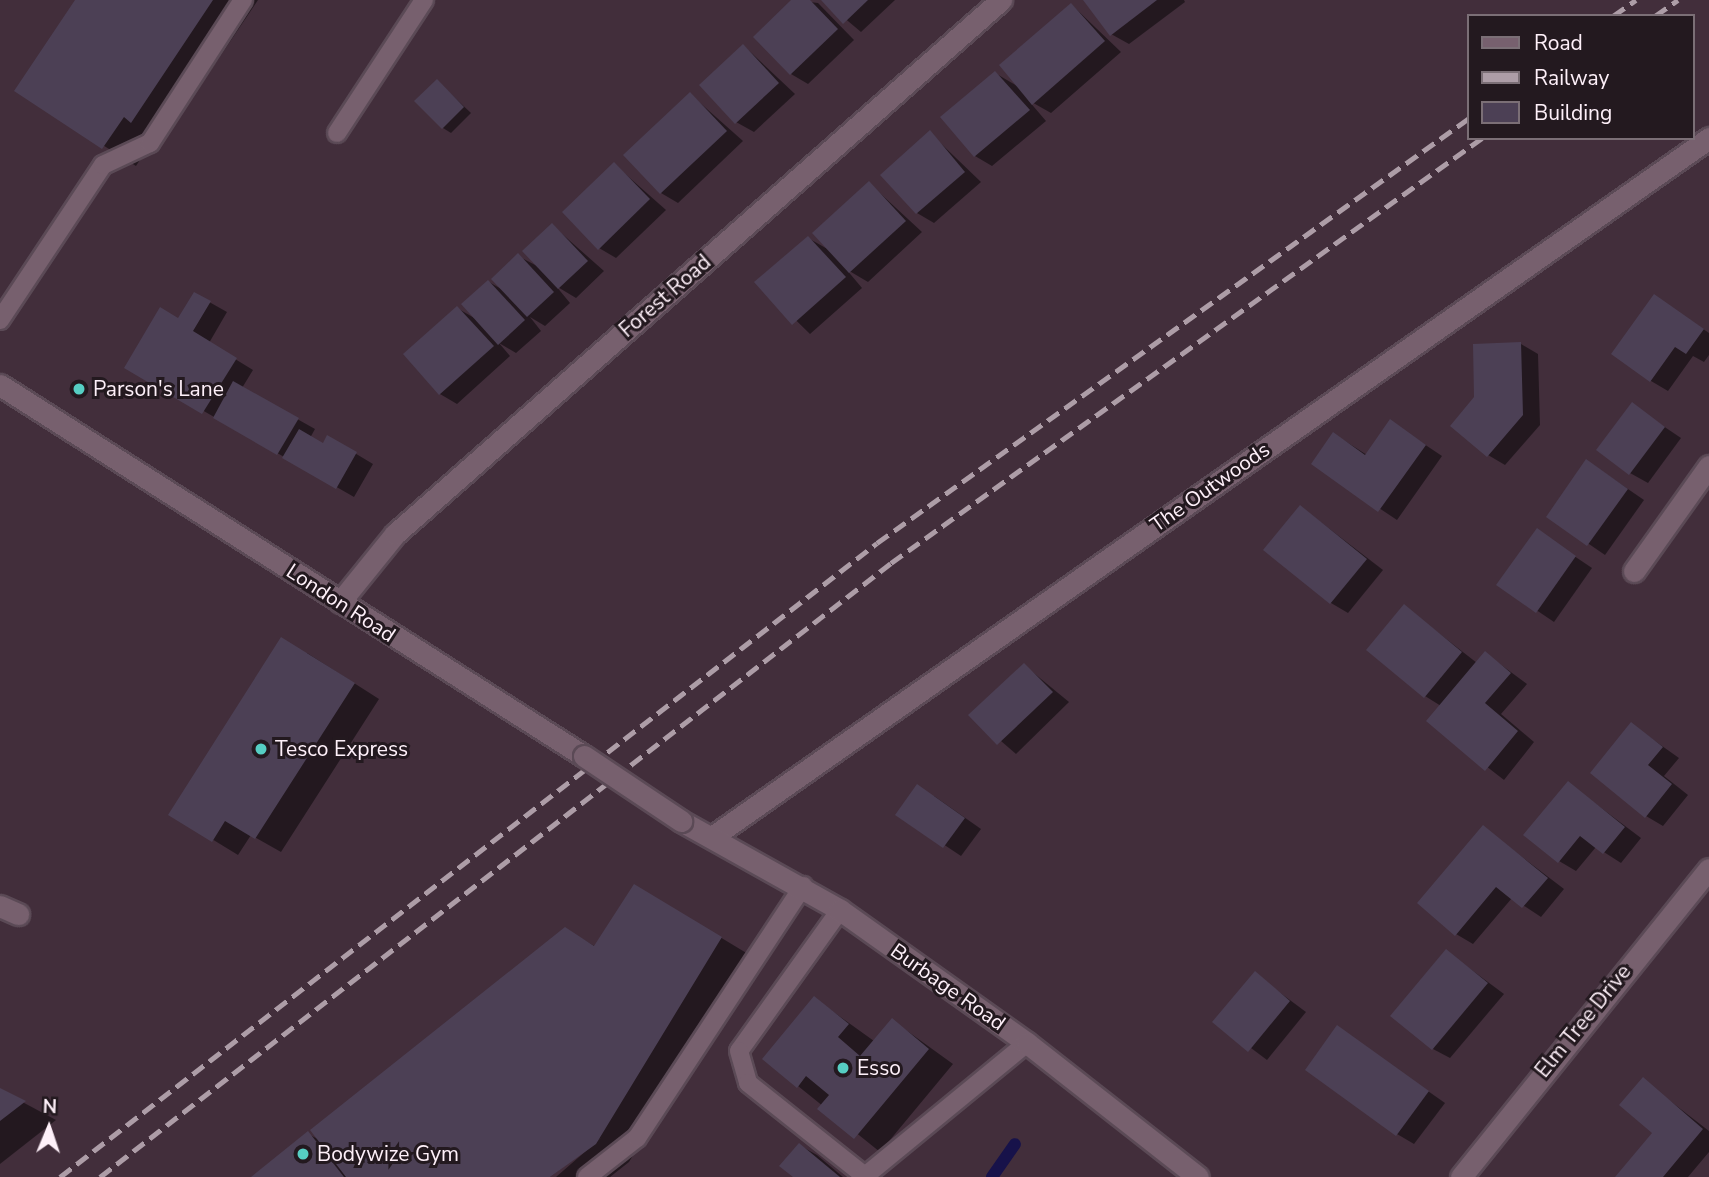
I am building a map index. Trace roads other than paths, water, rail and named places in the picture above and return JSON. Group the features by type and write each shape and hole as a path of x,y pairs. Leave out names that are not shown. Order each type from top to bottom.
{"street":[{"name":"Forest Road","path":"340,602 395,534 1000,0"},
{"name":"The Outwoods","path":"712,837 1709,138"},
{"name":"London Road","path":"0,385 681,821"},
{"path":"1634,570 1708,471"},
{"name":"Burbage Road","path":"681,821 803,886 839,910 1027,1043 1198,1177"},
{"name":"Elm Tree Drive","path":"1461,1177 1709,869"}],"lane":[{"path":"0,320 103,165 150,144 243,0"},
{"path":"337,132 424,0"},
{"path":"587,1177 637,1138 803,886"},
{"path":"839,910 739,1051 748,1083 864,1176 1027,1043"}],"waterway":[{"path":"992,1177 1015,1144"}],"railway":[{"path":"1616,14 1636,0"},
{"path":"1658,14 1678,0"},
{"path":"60,1177 877,543 1468,119"},
{"path":"100,1177 891,563 1479,140"}],"place":[{"name":"Parson's Lane","path":"79,389"},
{"name":"Tesco Express","path":"261,749"},
{"name":"Esso","path":"843,1068"},
{"name":"Bodywize Gym","path":"303,1154"}]}
